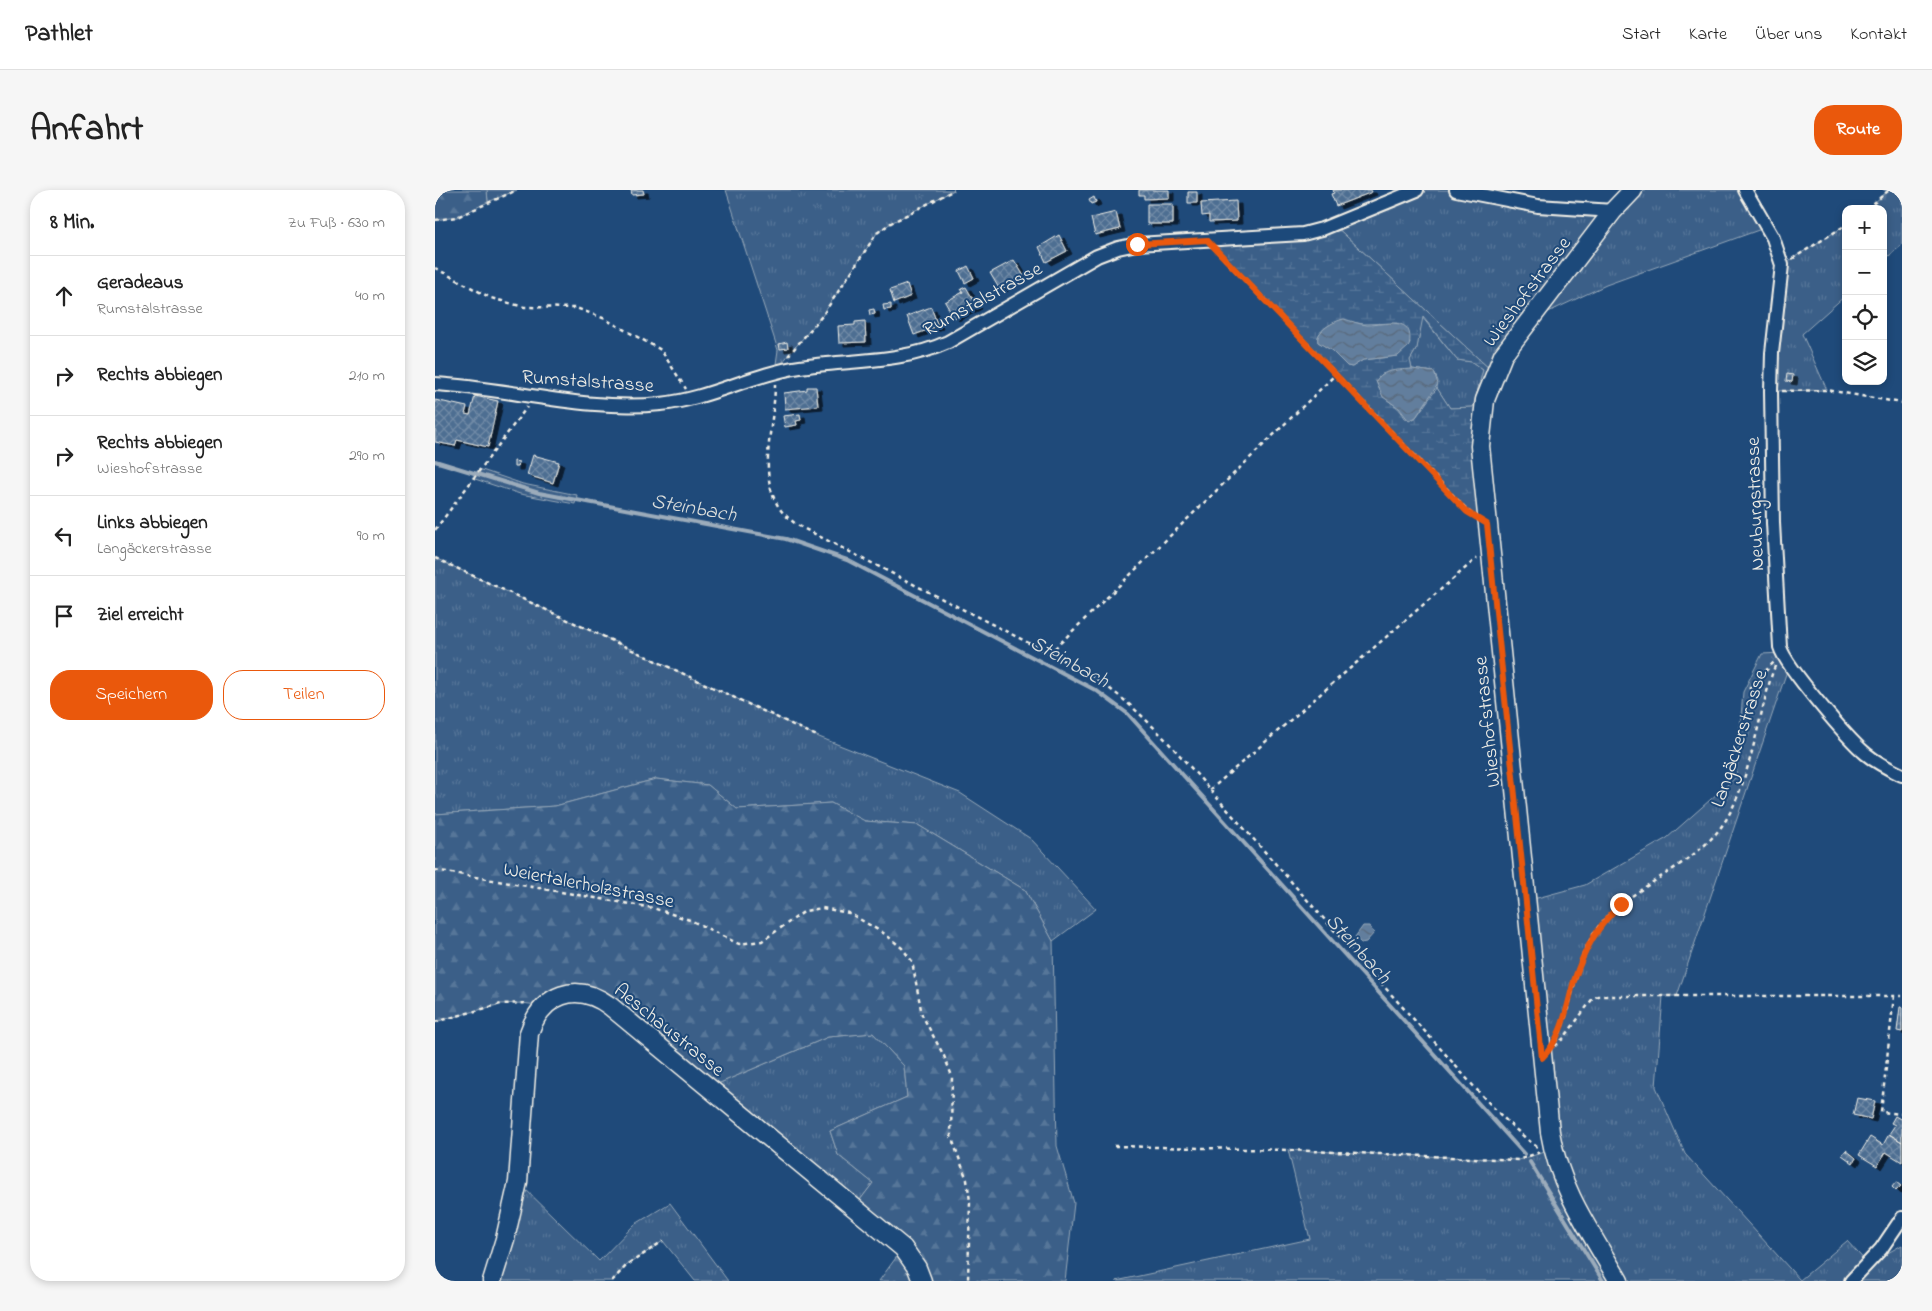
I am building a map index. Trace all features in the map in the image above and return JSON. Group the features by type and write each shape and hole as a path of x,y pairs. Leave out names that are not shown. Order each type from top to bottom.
{"street":[{"name":"Rumstalstrasse","path":"435,384 626,405 661,404 689,398 775,371 904,355 931,349 948,342 1107,251 1137,244 1292,236 1313,232 1417,190"},
{"path":"1456,190 1538,206 1613,211"},
{"name":"Wieshofstrasse","path":"1619,1281 1567,1190 1558,1170 1551,1141 1489,548 1480,434 1485,400 1494,373 1509,345 1613,211 1633,190"},
{"name":"Neuburgstrasse","path":"1745,190 1773,238 1783,265 1772,353 1771,392 1773,523 1778,640 1782,654 1858,747 1880,764 1902,775"},
{"name":"Aeschaustrasse","path":"492,1281 505,1239 518,1182 529,1033 536,1017 545,1006 559,996 568,993 586,993 602,1000 903,1248 917,1268 921,1281"},
{"path":"1851,1281 1881,1249 1902,1218"}],"path":[{"path":"435,220 457,218 517,190"},
{"path":"954,190 891,223 877,233 822,316 775,371 768,473 770,491 781,510 797,525 815,535 1094,677 1120,696 1147,721 1210,790 1384,988 1504,1118 1543,1151 1529,1158 1518,1160 1288,1150 1114,1146"},
{"path":"1872,205 1889,190"},
{"path":"1783,265 1842,228"},
{"path":"1207,240 1467,512 1487,524"},
{"path":"435,268 491,298 524,307 575,308 603,318 661,350 681,378 689,398"},
{"path":"1049,654 1335,375"},
{"path":"1771,392 1827,390 1902,403"},
{"path":"435,530 530,402 531,396"},
{"path":"1210,790 1425,601 1489,548"},
{"path":"435,558 819,738"},
{"path":"1749,689 1782,654"},
{"name":"Langäckerstrasse","path":"1782,654 1772,673 1756,735 1735,801 1727,818 1702,847 1628,898 1600,925 1582,959 1559,1036 1552,1047 1564,1038 1593,998 1612,996 1893,996"},
{"name":"Weiertalerholzstrasse","path":"435,870 653,908 690,920 739,944 762,941 798,916 813,909 822,908 849,913 885,934 902,948 912,962 922,1015 944,1056 951,1076 951,1136 967,1180 970,1201 968,1281"},
{"path":"1902,996 1893,996 1881,1112 1902,1114"},
{"path":"435,1022 507,1003 545,1006"},
{"path":"613,1281 626,1266 663,1241"}],"green space":[{"path":"435,190 487,190 488,202 457,217 435,220"},
{"path":"487,190 517,190 488,202"},
{"path":"726,190 954,190 891,223 877,233 822,316 775,371 778,350"},
{"path":"1417,190 1456,190 1613,211 1633,190 1745,190 1767,227 1606,285 1527,322 1494,373 1333,224"},
{"path":"1889,190 1902,190 1902,245 1887,258 1887,205 1872,205"},
{"path":"1333,224 1494,373 1485,400 1487,524 1460,505 1207,240","holes":["1423,317 1457,360 1472,362 1483,370 1473,407 1450,408 1437,388 1414,420 1405,418 1386,399 1376,381 1382,374 1412,369 1410,360 1417,348","1341,320 1363,324 1398,323 1407,329 1410,343 1398,356 1363,360 1352,367 1347,366 1331,350 1318,342 1319,334 1322,331 1329,325"]},
{"path":"1842,228 1842,299 1802,334 1827,390 1771,391 1782,265"},
{"path":"1422,317 1457,360 1472,362 1483,370 1474,407 1450,408 1437,388 1438,381 1434,372 1412,369 1410,360 1417,348"},
{"path":"479,469 523,484 577,495 575,504 520,494 472,478"},
{"path":"435,558 819,737 960,793 1031,839 1096,909 1053,941 1025,890 918,825 864,821 831,803 737,809 708,785 656,779 555,806 435,814"},
{"path":"1782,653 1789,665 1677,996 1663,996 1656,1087 1685,1154 1800,1280 1847,1241 1868,1264 1902,1245 1902,1281 1116,1281 1310,1239 1288,1150 1518,1160 1552,1150 1526,901 1585,885 1667,838 1736,777 1743,692 1762,654"},
{"path":"656,779 708,785 737,809 831,803 865,821 918,825 1025,890 1053,941 1057,1146 1074,1203 1065,1281 879,1281 903,1248 854,1208 873,1183 838,1155 830,1131 907,1097 904,1066 873,1033 828,1037 708,1088 594,996 545,1006 522,1003 501,1004 435,1022 435,814 555,806"},
{"path":"873,1033 904,1066 907,1097 830,1131 838,1155 873,1183 854,1208 708,1088 828,1037"},
{"path":"518,1182 599,1261 634,1225 670,1203 728,1281 695,1281 663,1241 626,1266 612,1281 492,1281"}],"water":[{"path":"1344,319 1367,325 1390,323 1403,325 1408,329 1410,336 1409,346 1398,356 1363,360 1352,367 1347,366 1331,350 1318,342 1319,334 1322,330"},
{"path":"1412,369 1434,372 1438,384 1416,417 1409,421 1399,408 1383,397 1376,381 1382,374 1387,372"},
{"path":"1363,926 1369,926 1374,933 1366,942 1361,943 1355,937"}],"building":[{"path":"631,190 643,190 644,194 632,195"},
{"path":"1139,190 1169,190 1169,198 1144,199 1144,195 1139,195"},
{"path":"1333,190 1371,190 1372,192 1336,206 1331,194 1334,193"},
{"path":"1188,192 1197,192 1197,203 1188,203"},
{"path":"1094,197 1096,202 1091,204 1089,200"},
{"path":"1236,201 1237,221 1209,222 1209,215 1202,216 1201,203"},
{"path":"1147,204 1173,204 1173,224 1147,224"},
{"path":"1116,212 1120,229 1095,235 1091,218"},
{"path":"1059,235 1067,251 1046,262 1039,247"},
{"path":"1014,260 1024,276 1000,290 990,273"},
{"path":"968,266 974,278 965,283 959,271"},
{"path":"907,284 911,296 894,303 890,290"},
{"path":"966,287 977,306 954,318 945,302 963,292 961,289"},
{"path":"891,304 891,309 884,310 883,305"},
{"path":"931,307 938,326 914,335 907,316"},
{"path":"874,309 875,314 870,315 869,310"},
{"path":"865,321 866,342 839,343 838,326 855,325 855,322"},
{"path":"787,342 788,348 780,349 779,344"},
{"path":"1787,374 1793,375 1792,382 1786,381"},
{"path":"807,387 816,387 818,406 785,409 784,393 807,390"},
{"path":"475,396 498,401 488,447 457,440 455,446 435,442 435,400 467,407 465,414 470,415"},
{"path":"800,414 801,420 796,421 797,425 785,427 783,416"},
{"path":"533,455 559,462 553,483 527,475"},
{"path":"514,461 519,462 518,467 514,467"},
{"path":"1900,1007 1902,1007 1902,1032 1897,1031"},
{"path":"1857,1098 1875,1101 1871,1119 1853,1115"},
{"path":"1895,1116 1902,1120 1902,1142 1889,1134 1895,1125 1891,1123"},
{"path":"1889,1134 1902,1142 1902,1162 1886,1152 1877,1166 1859,1155 1870,1137 1883,1145"},
{"path":"1846,1150 1856,1158 1853,1163 1842,1155"},
{"path":"1896,1182 1901,1186 1896,1191 1892,1187"}],"waterway":[{"name":"Steinbach","path":"435,461 539,493 786,539 847,560 1097,691 1128,714 1524,1154"},
{"name":"Steinbach","path":"1530,1162 1603,1281"}],"route":[{"path":"1137,244 1207,240 1467,512 1487,524 1542,1058 1555,1044 1559,1036 1575,980 1591,940 1600,925 1621,904"}]}
